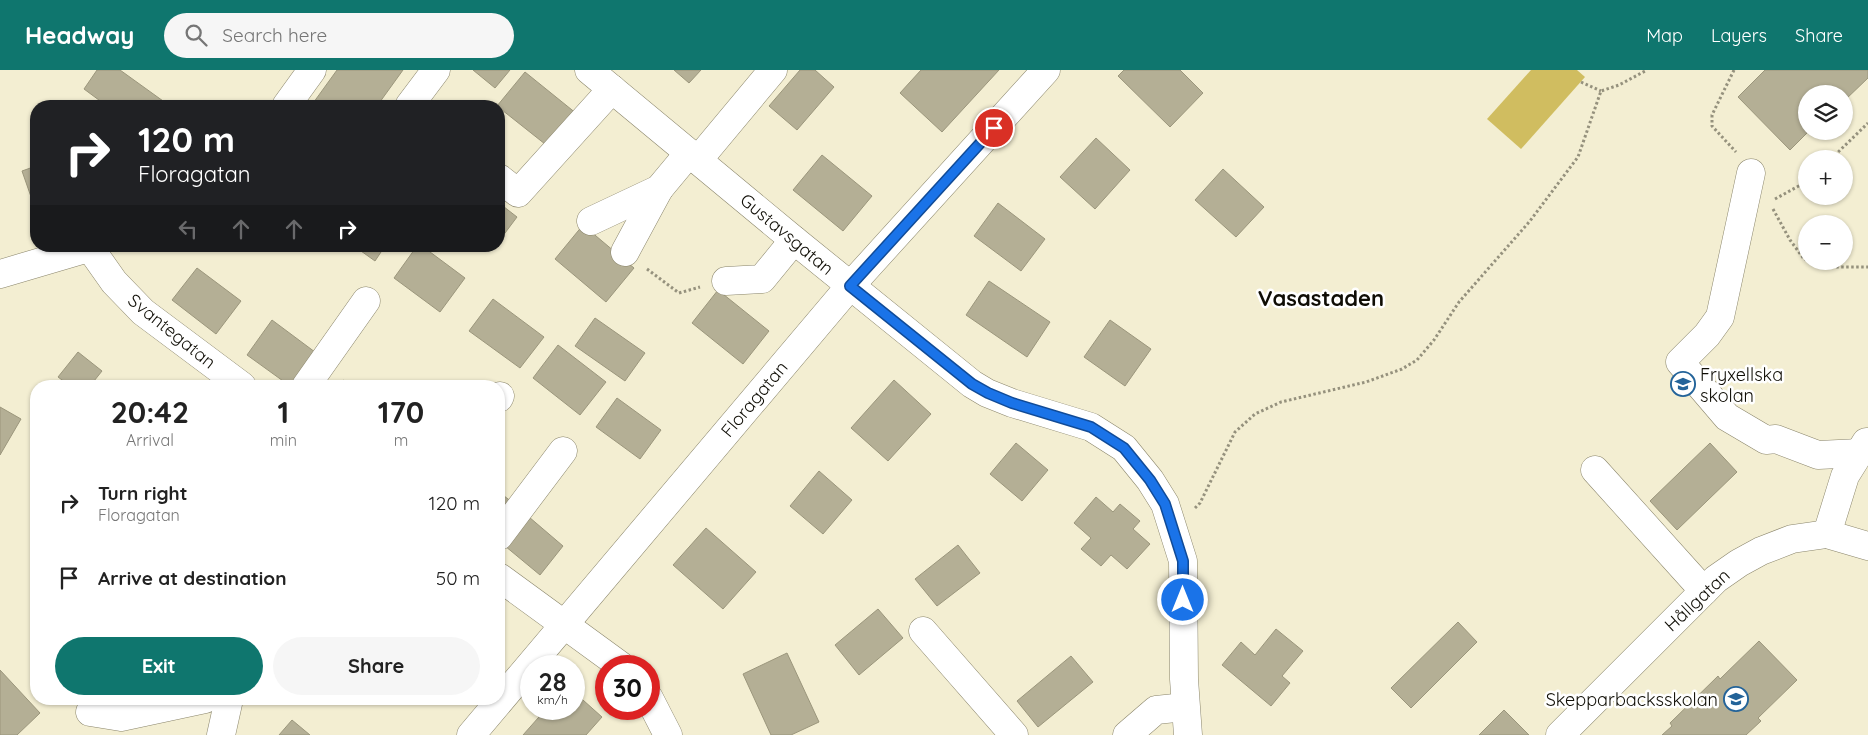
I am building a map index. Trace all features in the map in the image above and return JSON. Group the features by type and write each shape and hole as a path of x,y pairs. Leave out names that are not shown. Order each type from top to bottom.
{"street":[{"path":"290,100 312,70"},
{"path":"414,100 436,70"},
{"path":"591,221 659,189 694,156 773,70"},
{"name":"Floragatan","path":"505,695 850,286 1046,70"},
{"path":"505,183 518,193 598,76"},
{"name":"Gustavsgatan","path":"598,76 794,240 972,384 1012,403 1091,427 1124,448 1150,480 1165,504 1183,561 1188,735"},
{"path":"1744,163 1720,317 1707,335 1680,362 1726,417 1766,440 1776,439 1818,454 1864,446"},
{"path":"625,252 659,189"},
{"path":"726,281 762,279 794,240"},
{"path":"0,274 76,252"},
{"name":"Svantegatan","path":"96,252 114,282 143,312 234,380"},
{"path":"310,380 366,301"},
{"path":"1827,534 1845,476 1864,446"},
{"path":"505,528 563,451"},
{"path":"1595,470 1704,591"},
{"name":"Hållgatan","path":"1560,735 1716,579 1739,562 1760,551 1792,539 1827,534 1868,546"},
{"path":"505,581 606,655"},
{"path":"923,630 1014,735"},
{"path":"90,712 121,717 177,705"},
{"path":"221,735 228,705"},
{"name":"Floragatan","path":"471,735 496,705"},
{"path":"1127,735 1156,710 1186,707"},
{"path":"660,719 668,735"}],"path":[{"path":"1581,82 1601,91 1619,85 1647,70"},
{"path":"1734,70 1712,115 1712,126 1744,163"},
{"path":"1170,521 1188,514 1200,503 1235,432 1255,414 1281,402 1366,382 1402,369 1417,360 1434,340 1459,302 1530,221 1578,157 1601,91"},
{"path":"1840,150 1868,123"},
{"path":"1771,201 1775,214 1798,251"},
{"path":"625,252 679,293 726,281"},
{"path":"1853,267 1868,267"}],"shaded area":[{"path":"1531,70 1577,70 1585,77 1521,149 1487,119"}],"building":[{"path":"97,70 120,70 162,100 99,100 84,89"},
{"path":"337,70 403,70 381,100 315,100"},
{"path":"473,70 510,70 495,88"},
{"path":"674,70 701,70 689,83"},
{"path":"800,70 815,70 834,87 797,130 769,106"},
{"path":"921,70 999,70 942,132 900,93"},
{"path":"1124,70 1180,70 1203,93 1170,127 1118,76"},
{"path":"1765,70 1868,70 1868,78 1853,92 1853,85 1798,85 1798,140 1800,140 1790,150 1738,97"},
{"path":"525,72 577,114 550,148 505,112 505,100 502,100"},
{"path":"1096,138 1130,170 1095,209 1060,177"},
{"path":"822,155 872,196 843,231 793,190"},
{"path":"30,168 30,194 22,171"},
{"path":"1223,169 1264,207 1236,237 1195,200"},
{"path":"998,203 1045,239 1021,271 974,236"},
{"path":"505,208 517,217 505,233"},
{"path":"583,225 634,268 606,302 555,259"},
{"path":"362,252 381,252 375,261"},
{"path":"413,252 430,252 465,278 440,312 394,278"},
{"path":"197,268 241,301 216,334 172,300"},
{"path":"989,281 1050,322 1027,357 966,315"},
{"path":"718,290 769,331 743,364 692,323"},
{"path":"493,299 544,337 520,368 469,331"},
{"path":"595,318 645,353 625,381 575,346"},
{"path":"272,320 323,358 306,380 282,380 247,355"},
{"path":"1110,320 1151,349 1125,386 1084,357"},
{"path":"558,345 606,382 580,415 533,378"},
{"path":"78,352 102,371 95,380 62,380 58,377"},
{"path":"894,380 931,414 888,461 851,428"},
{"path":"617,398 661,430 640,459 596,427"},
{"path":"0,407 21,419 0,455"},
{"path":"1016,443 1048,470 1022,501 990,474"},
{"path":"1710,443 1737,472 1677,530 1650,501"},
{"path":"819,471 852,500 823,534 790,506"},
{"path":"505,497 517,506 505,523"},
{"path":"1096,497 1113,512 1120,504 1140,521 1133,529 1150,544 1127,569 1111,555 1101,566 1081,549 1091,538 1074,523"},
{"path":"529,517 563,546 540,575 505,546"},
{"path":"706,528 756,572 723,609 673,565"},
{"path":"958,545 980,573 937,606 915,579"},
{"path":"878,609 903,638 859,675 835,645"},
{"path":"1458,622 1477,642 1411,708 1391,688"},
{"path":"1276,629 1303,651 1282,676 1290,683 1271,706 1222,665 1241,642 1255,655"},
{"name":"Skepparbacksskolan","path":"1759,641 1797,680 1758,718 1761,721 1746,735 1662,735 1672,726 1670,723 1718,676 1720,679"},
{"path":"787,653 819,722 791,735 771,735 743,674"},
{"path":"1071,656 1093,682 1038,727 1017,701"},
{"path":"0,670 30,702 30,705 33,705 40,713 17,735 0,735"},
{"path":"585,702 595,711 595,720 599,720 586,735 523,735 536,720 585,720"},
{"path":"1504,710 1529,735 1479,735"},
{"path":"292,720 310,735 279,735"}],"place":[{"name":"Fryxellska skolan","path":"1683,384"},
{"name":"Skepparbacksskolan","path":"1736,699"}],"district":[{"name":"Vasastaden","path":"1321,298"}],"route":[{"path":"994,128 850,286 972,384 1012,403 1091,427 1124,448 1135,459 1165,504 1183,561 1183,600"}]}
